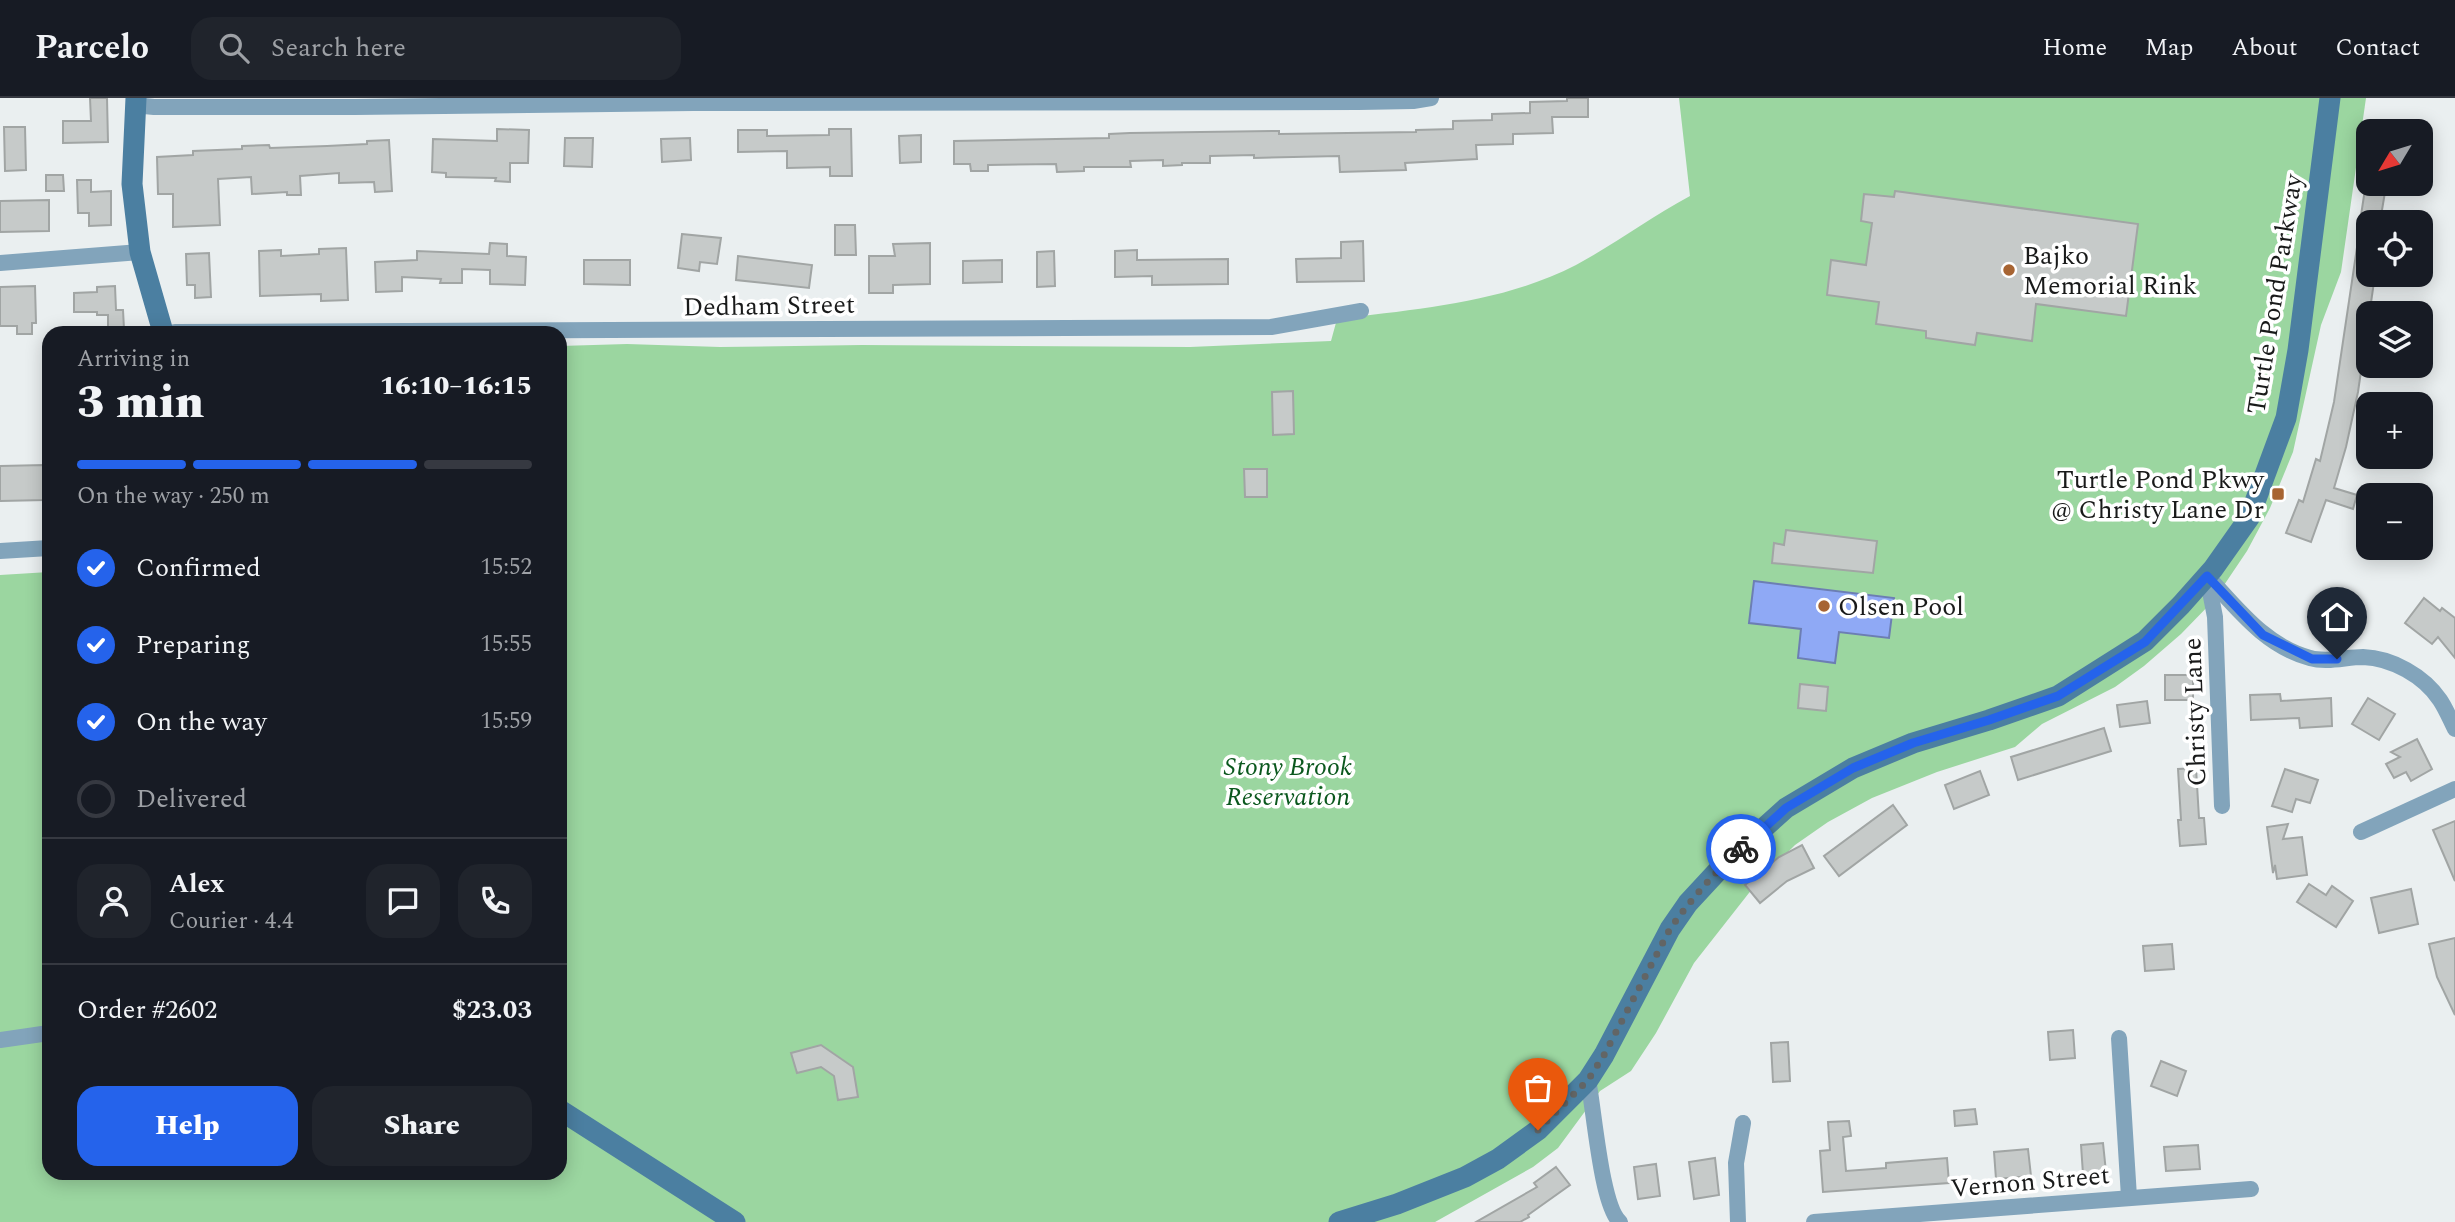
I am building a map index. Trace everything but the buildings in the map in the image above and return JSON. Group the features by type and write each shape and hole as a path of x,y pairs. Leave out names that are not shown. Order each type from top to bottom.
{"main road":[{"name":"Turtle Pond Parkway","path":"1339,1222 1397,1204 1465,1177 1498,1159 1538,1130 1588,1080 1604,1055 1670,929 1688,903 1726,862 1786,808 1853,768 1913,743 2058,696 2145,642 2207,576 2249,518 2286,418 2298,350 2330,98"},
{"path":"135,102 132,184 140,252 161,326"},
{"path":"567,1114 735,1222"}],"street":[{"path":"135,102 154,107 355,107 555,101 1413,102 1431,98"},
{"path":"0,263 140,252"},
{"name":"Dedham Street","path":"567,330 1271,327 1361,311"},
{"path":"0,551 42,548"},
{"path":"2207,576 2263,635 2288,649 2312,659 2364,657 2384,660 2421,679 2440,699 2455,729"},
{"name":"Christy Lane","path":"2207,576 2215,617 2222,806"},
{"path":"2361,832 2455,789"},
{"path":"0,1040 42,1034"},
{"path":"2119,1038 2129,1196"},
{"path":"1588,1080 1605,1188 1615,1217 1620,1222"},
{"path":"1738,1222 1735,1163 1743,1123"},
{"name":"Vernon Street","path":"1814,1222 2129,1196 2251,1189"}],"green space":[{"name":"Stony Brook Reservation","path":"1679,98 2366,98 2363,119 2356,119 2356,168 2341,272 2321,325 2293,452 2270,508 2247,551 2214,600 2144,666 2115,687 2042,724 2015,747 1937,772 1872,798 1828,822 1795,845 1756,884 1694,963 1656,1033 1631,1071 1600,1091 1558,1148 1533,1167 1435,1222 0,1222 0,575 42,572 42,1180 567,1180 567,346 1190,347 1331,341 1337,319 1459,302 1519,288 1548,278 1590,257 1690,196"}],"water":[{"path":"1754,581 1894,598 1889,638 1839,632 1835,663 1798,658 1801,629 1749,623"}],"way so far":[{"path":"1538,1130 1588,1080 1604,1055 1670,929 1688,903 1741,849"}],"place":[{"name":"Bajko Memorial Rink","path":"2009,270"},
{"name":"Turtle Pond Pkwy @ Christy Lane Dr","path":"2278,494"},
{"name":"Olsen Pool","path":"1824,606"}],"route":[{"path":"1741,849 1786,808 1853,768 1913,743 2058,696 2106,668 2145,642 2207,576 2263,635 2312,659 2337,659"}]}
